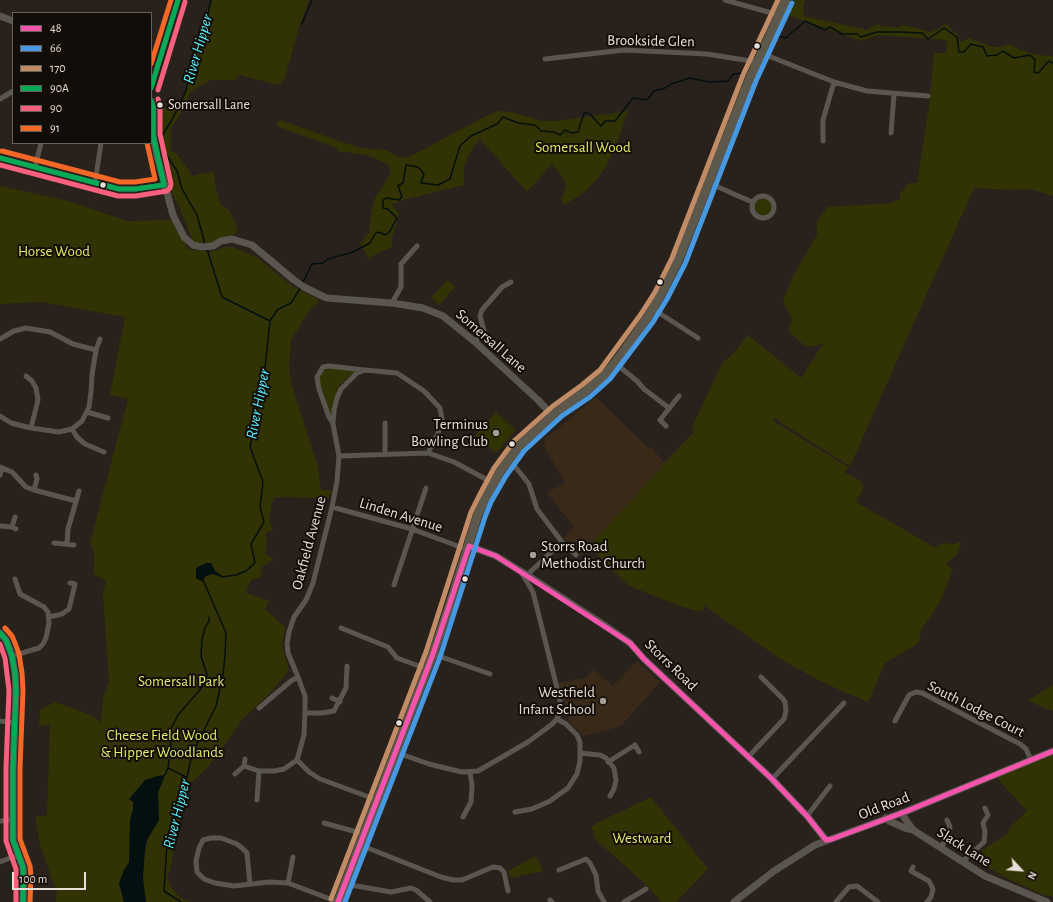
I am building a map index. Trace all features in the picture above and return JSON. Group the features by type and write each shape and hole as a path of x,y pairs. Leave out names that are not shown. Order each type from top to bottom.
{"highway":[{"path":"338,902 432,654 451,601 466,547 478,514 493,483 519,446 553,416 586,391 615,363 661,295 678,261 757,62 786,0"}],"street":[{"path":"725,0 779,15"},
{"path":"152,85 176,1"},
{"path":"0,16 12,21"},
{"name":"Brookside Glen","path":"545,60 624,50 707,54 757,62"},
{"path":"761,53 834,82 867,91 928,96"},
{"path":"823,141 823,120 834,82"},
{"path":"0,99 12,92"},
{"path":"891,133 894,94"},
{"name":"Somersall Lane","path":"152,104 157,156 164,185 173,215 184,237 193,245 202,247 214,246 221,241 232,239 252,245 294,280 304,287 327,298 392,303 423,308 443,316 476,342 553,416"},
{"path":"35,167 41,144"},
{"path":"95,183 100,144"},
{"path":"0,158 119,189 135,189 164,185"},
{"path":"709,183 752,202"},
{"path":"761,196 768,197 773,202 773,213 767,218 763,219 756,216 752,210 752,202 761,196"},
{"path":"392,303 401,287 401,264 417,246"},
{"path":"476,342 484,331 480,316 482,310 502,287 511,282"},
{"path":"652,309 698,338"},
{"path":"0,339 14,331 26,328 50,332 73,344 96,350"},
{"path":"0,416 12,423 31,428 58,432 72,429 82,421 89,407 96,350 100,339"},
{"path":"615,363 637,381 644,389 669,408"},
{"path":"333,424 319,389 317,377 323,367 329,366 397,373 424,391 440,408 442,419 438,433 428,453"},
{"path":"365,370 357,373 341,388 336,398 333,424 339,456 428,453 454,462 493,483"},
{"path":"26,376 32,381 36,388 38,400 31,428"},
{"path":"666,426 660,420 679,396"},
{"path":"87,412 108,418"},
{"path":"385,423 385,454"},
{"path":"72,429 77,437 85,444 104,452"},
{"name":"Oakfield Avenue","path":"297,760 304,735 306,713 305,696 288,653 287,644 294,617 306,600 313,583 332,507 337,481 339,456"},
{"path":"509,459 529,484 537,509 562,542 576,555"},
{"path":"0,475 1,467 12,472 26,487 76,501"},
{"path":"34,490 37,479 36,475"},
{"path":"394,585 426,488"},
{"path":"67,544 68,530 79,491"},
{"name":"Linden Avenue","path":"332,507 412,529 466,547"},
{"path":"0,526 14,528 15,517"},
{"path":"395,752 429,764 462,772 478,771 528,742 551,726 557,719 560,711 560,700 533,592 524,573 562,542"},
{"path":"54,543 74,545"},
{"name":"Storrs Road","path":"466,547 498,558 524,573 630,643 644,659 772,779 807,816 826,840"},
{"path":"12,656 39,648 43,644 49,622 49,617 44,607 20,594 15,580"},
{"path":"49,617 62,614 69,609 75,584 70,583"},
{"path":"341,628 388,647 397,658 426,669"},
{"path":"0,633 6,640 12,656 16,690 13,768 13,840 24,876 23,902"},
{"path":"432,654 490,674"},
{"path":"306,713 322,714 334,711 340,702 347,683 347,666"},
{"path":"259,708 291,681 298,677"},
{"path":"749,756 784,719 786,711 785,702 783,699 761,677"},
{"name":"South Lodge Court","path":"895,721 909,695 916,692 922,693 1020,744 1026,749 1031,760"},
{"path":"332,698 340,702"},
{"path":"772,779 844,703"},
{"path":"514,812 532,809 550,801 568,788 577,774 580,761 580,742 577,735 566,724 557,719"},
{"path":"0,721 15,723"},
{"path":"608,762 635,746 639,752"},
{"name":"Old Road","path":"737,901 774,871 815,845 901,813 1053,751"},
{"path":"580,753 600,755 614,768 616,780 614,789 610,796"},
{"path":"235,774 244,766 245,759"},
{"path":"244,766 259,771 274,771 284,769 297,760 309,772 321,780 377,800"},
{"path":"258,800 259,771"},
{"path":"463,817 471,802 472,785 470,772"},
{"path":"807,816 830,786"},
{"path":"962,862 984,842 983,823 988,815 985,808"},
{"name":"Slack Lane","path":"901,813 913,830"},
{"name":"Slack Lane","path":"886,818 889,821 913,830 985,876 1046,902"},
{"path":"0,821 13,820"},
{"path":"941,848 948,835 950,827 946,820"},
{"path":"324,823 364,834"},
{"path":"250,884 247,853 242,848 237,844 221,838 203,840 199,848 196,861 197,872 204,879 224,885 234,886 269,882 288,883 338,902"},
{"path":"360,845 441,878 453,880 462,880 493,867 500,868 504,872 508,891"},
{"path":"0,862 18,855"},
{"path":"288,883 293,857"},
{"path":"559,870 586,859 590,863 596,875 598,891 604,902"},
{"path":"913,867 911,871 929,881 933,888 927,902"},
{"path":"345,884 391,892 411,888 416,890 430,902"},
{"path":"836,902 849,886 858,886 878,902"},
{"path":"624,902 646,889"}],"shaded area":[{"path":"596,397 647,447 651,447 664,462 694,432 835,489 824,683 779,658 705,605 633,579 629,586 590,548 581,556 563,538 574,527 547,493 565,482 544,447 545,439"},
{"path":"206,563 211,563 215,571 223,578 213,574 205,577 203,582 196,578 196,568"},
{"name":"Westfield Infant School","path":"637,661 660,682 621,726 583,736 568,720 569,714 558,683 585,678 593,669 613,686"},
{"path":"165,775 158,793 159,820 147,840 145,851 143,878 146,902 124,902 119,883 129,862 130,820 133,810 133,802 129,799 145,780"}],"green space":[{"path":"210,0 309,0 300,24 285,78 279,85 239,75 238,78 233,80 211,80 194,89 190,93 185,107 171,128 171,151 176,153 192,176 213,172 221,205 230,211 238,230 234,235 220,238 212,243 202,244 193,241 179,206 172,193 164,167 159,135 158,114 160,108 177,109 185,92 189,67 195,52 197,55 203,37 201,35 205,25"},
{"path":"794,0 805,0 803,8 804,16 867,30 878,24 884,27 888,26 897,28 903,25 930,32 945,24 948,25 953,32 957,33 961,42 969,38 993,47 1011,44 1020,50 1037,55 1053,56 1053,196 1034,190 974,188 850,466 781,423 776,418 773,421 848,467 845,473 862,483 863,489 856,502 936,548 942,543 961,543 957,555 947,562 947,565 953,569 940,602 921,630 919,643 885,663 868,702 824,683 779,658 705,606 703,610 697,611 677,605 629,586 589,546 694,432 692,427 723,362 734,353 748,335 801,378 823,344 806,347 788,331 792,319 783,302 792,278 817,235 817,221 828,207 893,203 896,200 900,200 900,194 909,183 917,183 929,106 934,53 946,53 947,40 879,35 861,41 788,15"},
{"name":"Somersall Wood","path":"499,111 511,112 542,121 557,121 628,111 615,148 604,170 586,191 564,205 561,200 566,185 562,176 552,164 527,192 480,139 469,154 464,168 464,185 402,200 392,205 399,214 392,237 392,247 368,258 360,243 369,233 371,212 375,198 391,172 387,164 373,157 349,152 340,152 335,147 281,128 277,125 277,122 280,120 361,148 385,150 402,158 413,155 490,114"},
{"path":"0,186 68,201 127,221 171,220 188,249 211,252 224,247 233,247 258,258 292,286 317,299 318,303 309,311 291,340 289,368 292,386 318,467 321,490 331,490 329,498 275,497 272,503 269,520 273,530 265,533 267,543 265,554 274,559 262,567 260,578 251,580 246,593 269,601 265,609 285,627 282,646 289,670 274,689 242,720 208,767 188,786 182,802 170,869 167,877 171,887 180,898 192,902 56,902 57,893 40,845 35,817 47,815 50,726 39,725 40,710 55,702 88,714 101,722 103,699 109,682 103,594 106,581 94,574 94,551 90,543 128,399 110,395 125,317 42,302 0,304"},
{"path":"763,198 767,199 771,203 771,211 767,215 763,216 759,215 755,211 754,207 755,203 759,199"},
{"path":"447,280 455,287 439,305 431,298"},
{"path":"329,367 356,370 339,386 334,400 332,414 329,414 320,382 320,375"},
{"name":"Terminus Bowling Club","path":"496,412 516,430 496,453 475,436"},
{"path":"1053,684 1053,711 1028,701"},
{"path":"1053,753 1053,896 1043,895 1005,877 971,858 1007,834 1011,826 1027,811 996,777"},
{"name":"Westward","path":"651,797 708,869 676,902 662,902 643,882 595,839 592,827 597,823"},
{"path":"536,856 543,871 511,878 508,871"}],"waterway":[{"name":"River Hipper","path":"205,244 197,215 182,189 177,171 160,145 162,136 173,118 186,91 190,68 205,27 211,0"},
{"path":"302,24 312,0"},
{"path":"777,36 786,38 805,21 825,30 830,27 842,34 857,34 861,37 877,32 901,32 922,33 928,39 944,28 957,37 959,52 964,52 971,44 983,47 987,56 997,55 1003,51 1014,58 1030,55 1035,60 1034,72 1038,73 1049,61 1053,63"},
{"path":"752,57 765,34 767,34"},
{"path":"302,284 312,264 323,263 328,259 353,252 370,243 375,234 378,232 386,235 390,231 397,218 388,209 383,208 383,200 386,198 399,200 402,197 398,186 403,183 406,165 418,167 424,174 421,183 438,185 450,179 460,146 471,136 497,124 503,117 518,123 535,125 541,131 554,132 560,135 565,130 572,133 578,132 584,113 589,113 601,126 605,121 615,121 633,98 647,100 654,91 690,78 709,82 728,81 733,74 743,73 748,64"},
{"name":"River Hipper","path":"207,249 222,297 270,321 264,377 250,447 263,482 260,507 264,522 251,544 255,563 246,571 236,575 222,577"},
{"path":"270,321 277,310 291,303 301,287"},
{"name":"River Hipper","path":"181,902 164,891 167,844 179,796 187,777 192,754 216,706 223,675 225,656 226,633 203,580"},
{"path":"165,775 168,768 171,748 171,729 178,715 204,685 207,675 201,656 202,640 209,617"},
{"path":"168,768 186,777"}],"transit line":[{"name":"91","path":"152,61 171,0"},
{"name":"90A","path":"152,85 178,0"},
{"name":"170","path":"331,899 426,652 471,512 494,468 514,441 553,406 600,370 641,314 655,292 672,258 743,75 778,0"},
{"name":"90","path":"158,90 185,2"},
{"name":"66","path":"345,902 440,657 491,502 506,476 524,451 562,416 590,397 610,379 653,322 667,299 685,264 756,81 792,3"},
{"name":"90","path":"0,165 118,196 136,196 167,191 171,184 160,134 160,106 158,99"},
{"name":"90A","path":"0,158 119,189 135,189 164,185 153,135 152,104"},
{"name":"91","path":"2,151 120,182 135,182 155,179 147,144"},
{"name":"48","path":"469,546 496,556 630,643 644,659 772,779 807,816 826,840"},
{"name":"48","path":"338,902 433,654 469,546"},
{"name":"91","path":"5,628 12,636 15,643 19,654 22,673 23,690 20,768 20,839 30,866 30,902"},
{"name":"90A","path":"0,633 8,645 12,656 15,673 16,690 13,768 13,840 23,867 23,902"},
{"name":"90","path":"0,644 5,658 9,690 6,768 6,841 16,869 16,902"},
{"name":"48","path":"826,840 907,811 1053,751"}],"place":[{"name":"Somersall Lane","path":"160,105"},
{"name":"Terminus Bowling Club","path":"496,433"},
{"name":"Storrs Road Methodist Church","path":"533,555"},
{"name":"Westfield Infant School","path":"603,701"}],"park label":[{"name":"Horse Wood","path":"54,251"},
{"name":"Somersall Park","path":"181,681"},
{"name":"Cheese Field Wood & Hipper Woodlands","path":"162,744"}]}
